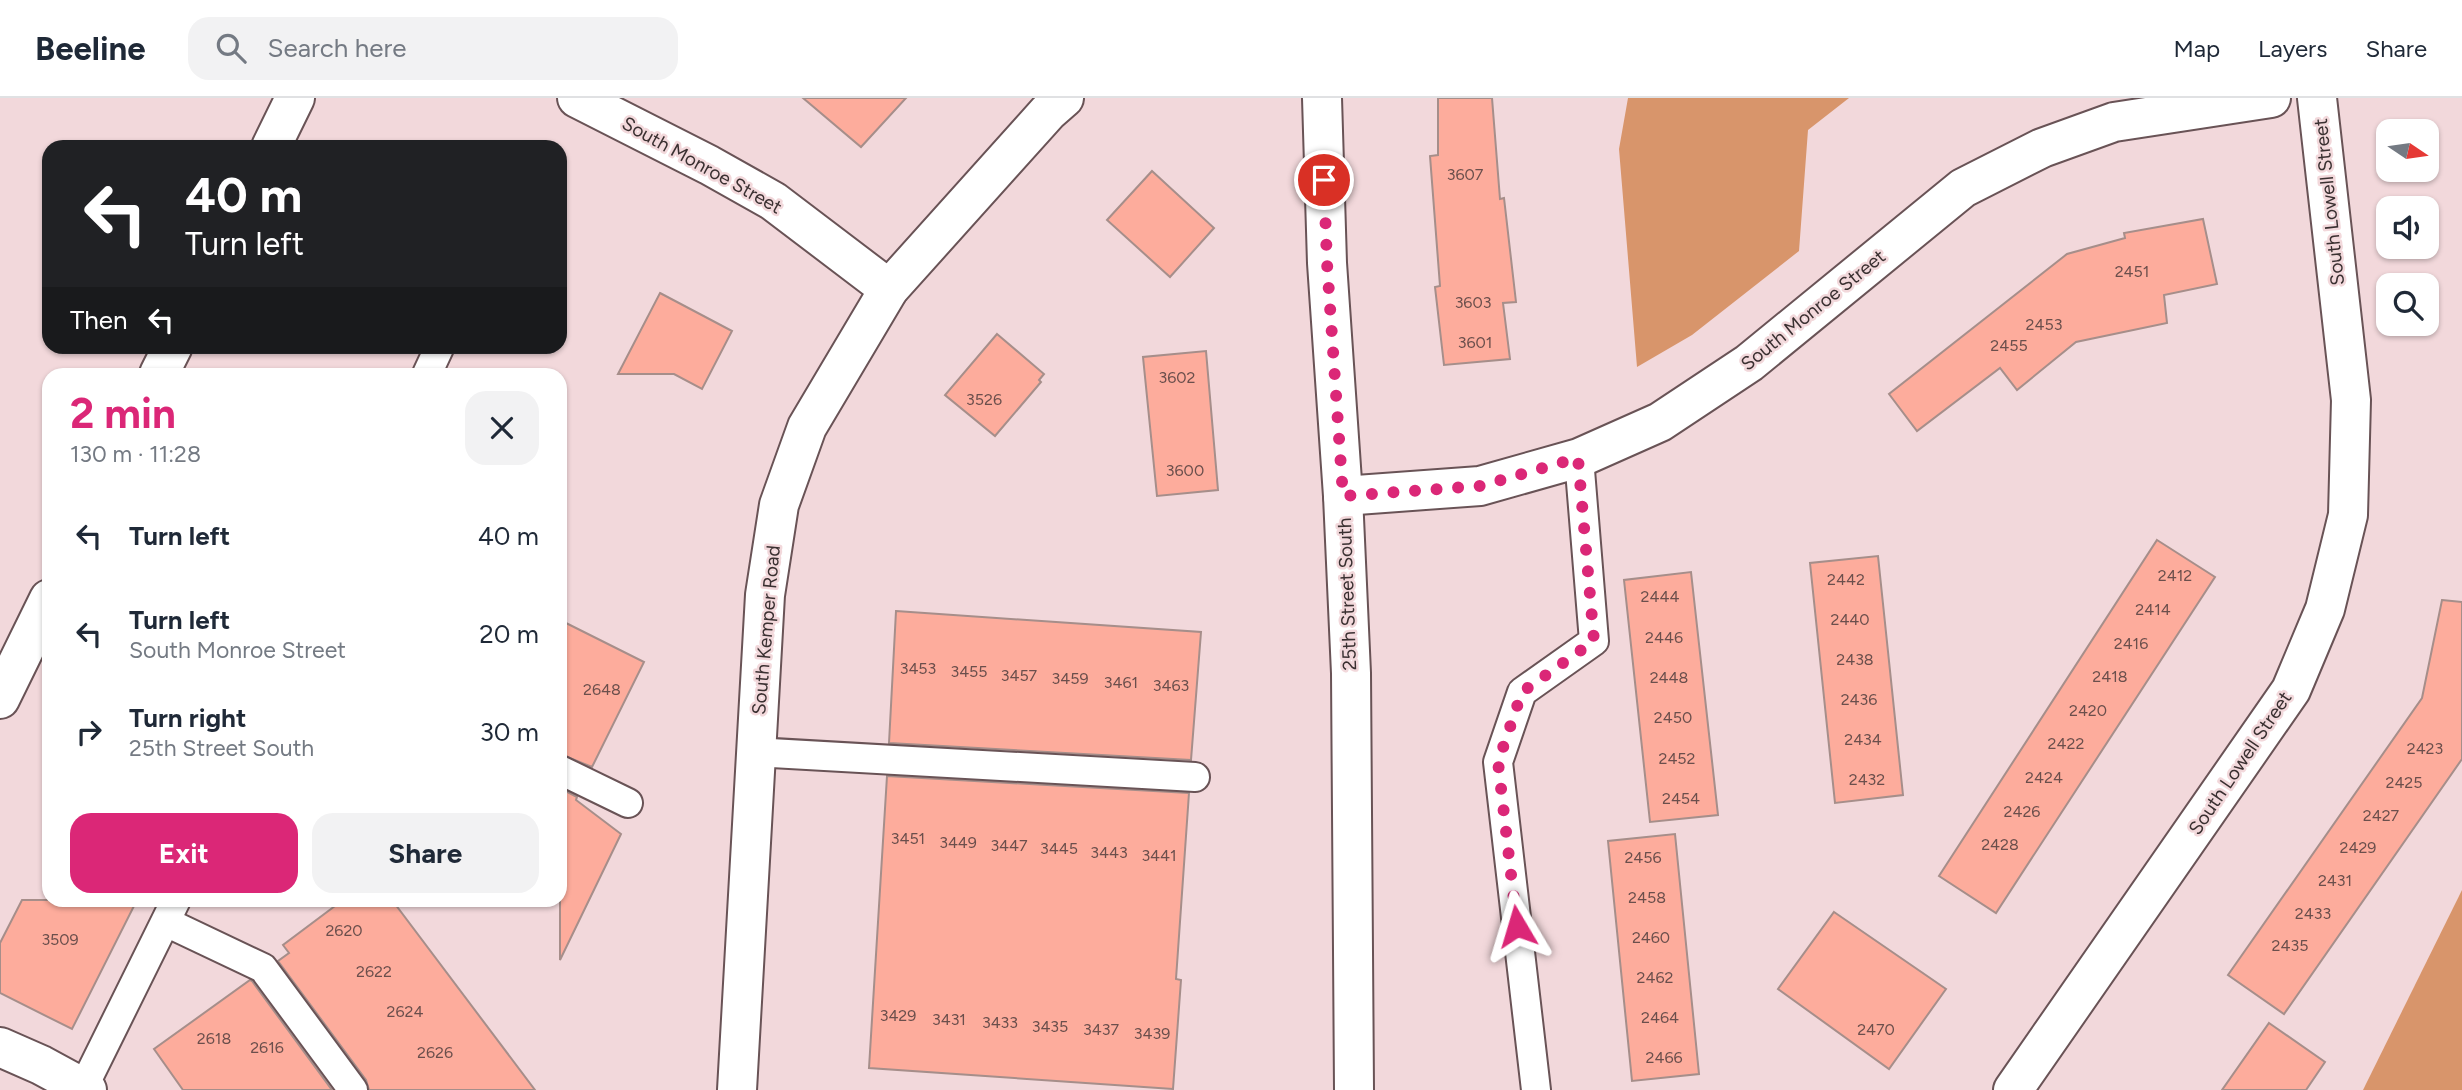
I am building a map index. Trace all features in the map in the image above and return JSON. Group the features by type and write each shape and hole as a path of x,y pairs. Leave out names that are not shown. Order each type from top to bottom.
{"street":[{"path":"274,140 295,98"},
{"name":"South Monroe Street","path":"577,98 773,201 889,289"},
{"name":"South Kemper Road","path":"737,1090 765,595 779,505 807,428 889,289 1048,111 1064,98"},
{"name":"25th Street South","path":"1322,98 1327,263 1343,496 1351,673 1354,1090"},
{"name":"South Monroe Street","path":"1343,496 1480,486 1578,458 1660,422 1749,363 1963,188 2042,148 2114,122 2271,98"},
{"name":"South Lowell Street","path":"2013,1090 2291,690 2325,609 2348,515 2351,400 2318,98"},
{"path":"0,699 42,613"},
{"path":"0,1046 86,1088"}],"lane":[{"path":"1536,1090 1498,762 1522,692 1594,641 1578,458"},
{"path":"755,751 1195,778"},
{"path":"567,773 628,803"},
{"path":"86,1088 171,911 263,968 353,1090"}],"shaded area":[{"path":"1628,98 1849,98 1808,130 1799,251 1692,335 1637,367 1619,149"},
{"path":"2462,890 2462,1090 2363,1090"}],"building":[{"path":"803,98 906,98 861,147"},
{"path":"1438,98 1492,98 1500,199 1504,198 1516,302 1503,303 1510,359 1444,365 1435,287 1440,286 1430,156 1438,155"},
{"path":"1152,171 1214,228 1170,277 1107,220"},
{"path":"2203,219 2217,284 2164,295 2167,323 2076,342 2017,390 2000,368 1917,431 1889,394 2067,254 2125,238 2124,233"},
{"path":"660,293 732,331 702,389 674,374 618,374"},
{"path":"997,334 1044,374 1039,380 1041,382 995,436 945,395"},
{"path":"1206,351 1218,490 1157,496 1143,357"},
{"path":"2157,540 2215,577 1996,913 1939,876"},
{"path":"1878,556 1903,795 1835,803 1810,563"},
{"path":"1691,572 1718,815 1650,822 1624,580"},
{"path":"2442,600 2462,602 2462,759 2284,1014 2228,975 2422,698"},
{"path":"896,611 1201,632 1191,760 889,743"},
{"path":"567,624 644,662 592,767 567,757"},
{"path":"887,776 1189,793 1176,979 1181,980 1173,1089 869,1068"},
{"path":"567,792 621,834 560,960 560,907 567,907"},
{"path":"1675,834 1699,1074 1632,1081 1608,841"},
{"path":"22,900 42,900 42,907 133,907 72,1029 0,993 0,943"},
{"path":"334,907 397,907 535,1090 369,1090 366,1080 278,961 289,953 283,945"},
{"path":"1834,912 1946,989 1889,1069 1778,989"},
{"path":"250,980 332,1090 183,1090 154,1049"},
{"path":"2269,1023 2325,1062 2306,1090 2222,1090"}],"route":[{"path":"1324,180 1343,496 1480,486 1578,458 1594,641 1522,692 1498,762 1517,926"}]}
